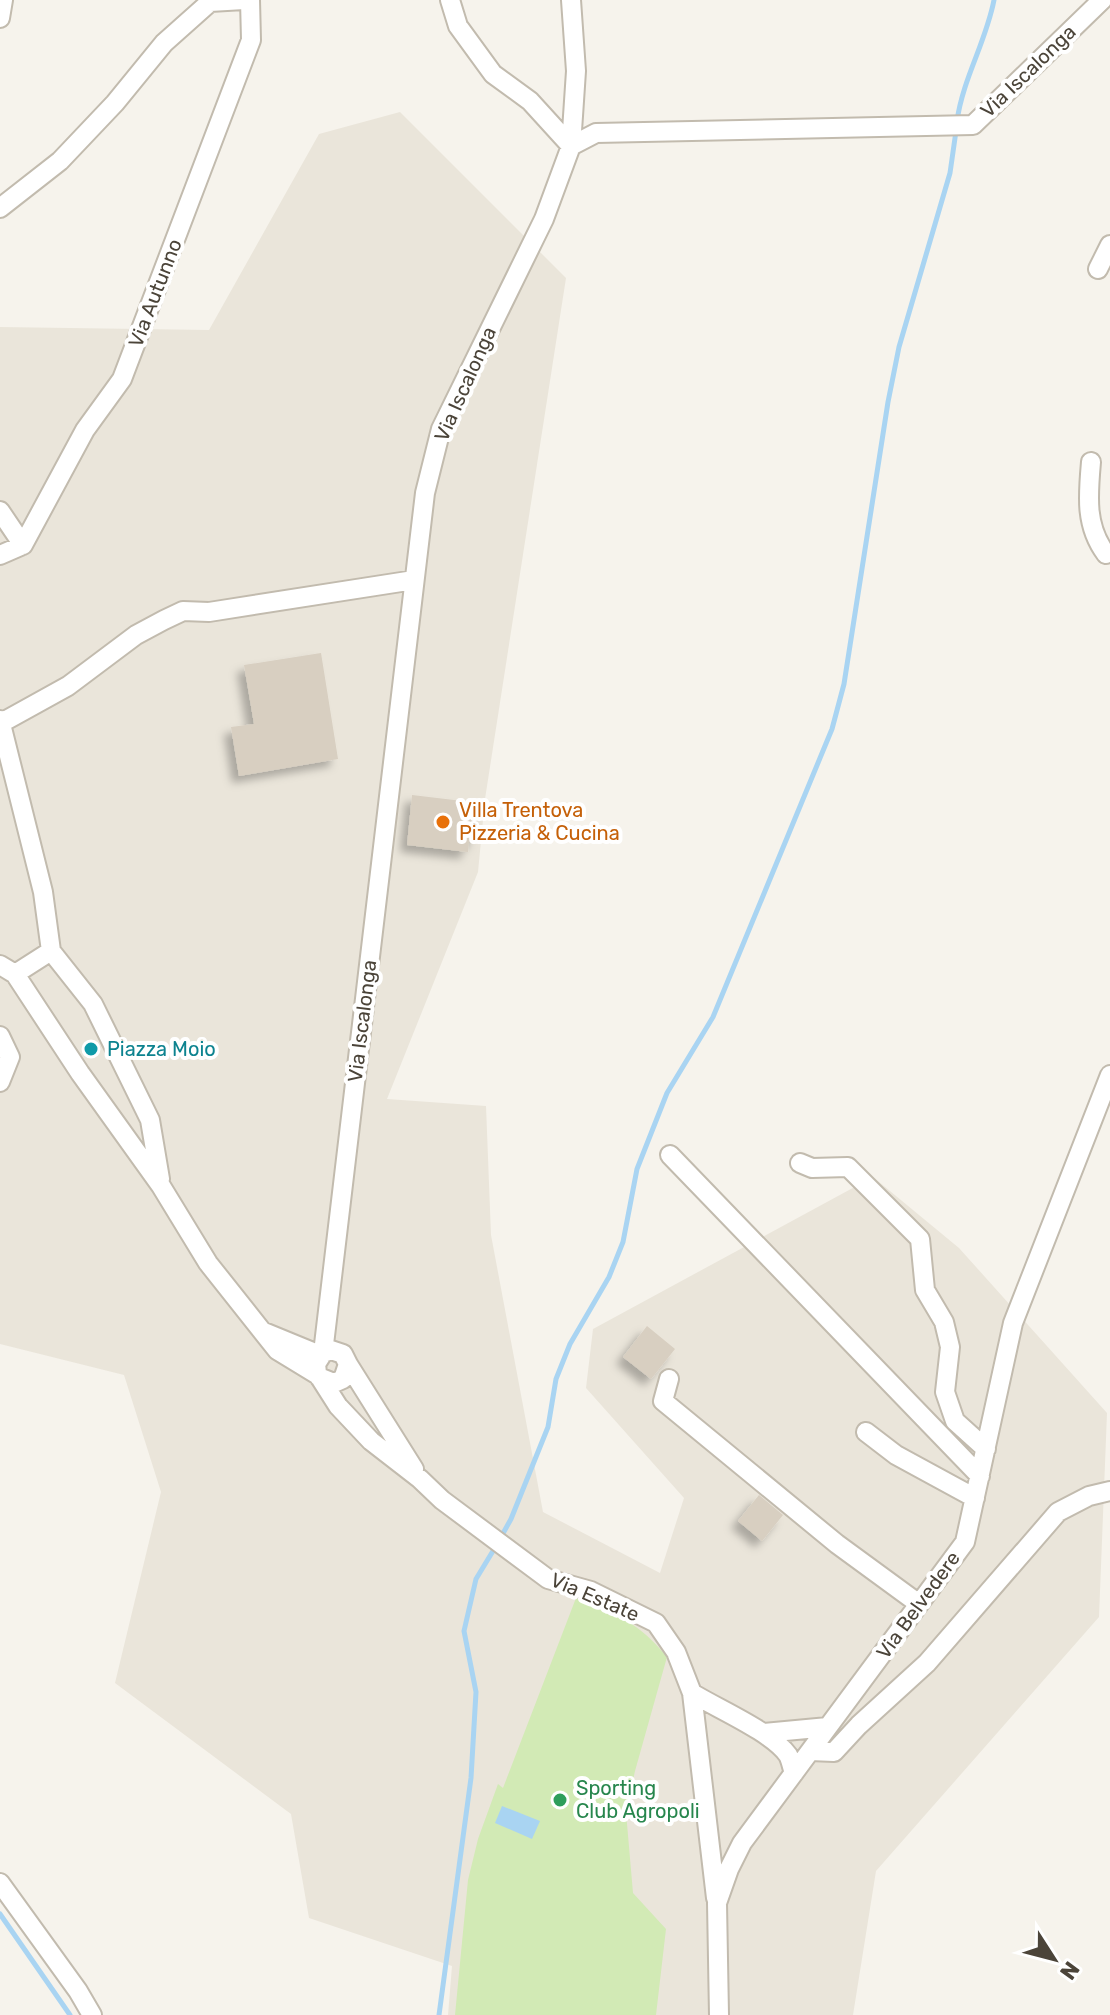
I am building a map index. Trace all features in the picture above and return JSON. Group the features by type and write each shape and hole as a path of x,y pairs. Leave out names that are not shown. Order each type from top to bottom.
{"street":[{"path":"0,18 3,0"},
{"path":"0,208 60,161 115,103 164,43 210,2 244,0"},
{"name":"Via Autunno","path":"23,545 85,430 122,379 251,40 250,0"},
{"path":"450,0 458,26 493,74 530,101 571,146"},
{"path":"571,0 576,71 571,146"},
{"path":"1103,0 1110,0"},
{"name":"Via Iscalonga","path":"321,1354 425,493 441,429 544,219 571,146 596,133 973,125 1103,0"},
{"path":"1098,269 1110,245"},
{"path":"1091,462 1087,503 1095,540 1109,552"},
{"path":"0,511 23,545 0,555"},
{"path":"161,1186 150,1120 93,1004 51,951 43,892 0,721 68,686 136,635 183,611 209,612 414,580"},
{"path":"6,972 51,951"},
{"name":"Via Estate","path":"6,972 161,1186 208,1263 277,1350 319,1376 338,1406 371,1441 442,1500 548,1579 591,1591 656,1623 676,1652 692,1693 717,1903"},
{"path":"0,1036 10,1057 0,1082"},
{"name":"Via Belvedere","path":"719,2015 717,1903 729,1869 742,1843 965,1542 1013,1323 1110,1075"},
{"path":"670,1155 980,1476"},
{"path":"800,1163 812,1168 848,1167 920,1239 925,1290 944,1322 950,1347 945,1392 955,1421 986,1449"},
{"name":"Via Iscalonga","path":"327,1313 346,1359"},
{"path":"258,1329 321,1354 331,1350 346,1359 347,1374 339,1381 328,1383 319,1376 316,1365 321,1354"},
{"name":"Via Estate","path":"346,1359 420,1479"},
{"path":"669,1379 663,1401 837,1544 919,1604"},
{"path":"866,1432 896,1455 975,1498"},
{"path":"810,1751 834,1752 927,1663 1058,1512 1089,1496 1110,1491"},
{"path":"692,1693 764,1733 789,1756 794,1773"},
{"path":"764,1733 828,1727"},
{"path":"0,1883 92,2015"}],"shaded area":[{"path":"400,112 566,278 485,799 478,872 387,1099 486,1106 491,1235 543,1512 660,1573 684,1498 586,1388 593,1329 873,1177 959,1248 1107,1413 1099,1617 876,1871 853,2015 448,2015 452,1966 309,1918 291,1814 115,1683 161,1492 124,1375 0,1344 0,327 209,330 319,134"}],"green space":[{"name":"Sporting Club Agropoli","path":"576,1598 626,1620 667,1657 626,1812 633,1893 666,1929 656,2015 455,2015 468,1880 478,1839 498,1784 503,1788"}],"water":[{"path":"502,1806 540,1821 532,1839 495,1823"}],"building":[{"path":"321,653 338,759 239,776 231,727 254,724 244,665"},
{"name":"Villa Trentova Pizzeria & Cucina","path":"412,795 479,803 475,842 469,842 468,852 407,845"},
{"path":"647,1326 675,1349 651,1379 623,1357"},
{"path":"759,1495 783,1515 762,1541 738,1521"}],"waterway":[{"path":"957,121 994,0"},
{"path":"501,1537 548,1427 556,1379 570,1344 609,1277 623,1242 637,1169 667,1093 713,1017 832,729 844,684 899,347 950,173 956,131"},
{"path":"439,2015 471,1778 476,1692 464,1631 476,1579 496,1546"},
{"path":"0,1914 70,2015"}],"place":[{"name":"Villa Trentova Pizzeria & Cucina","path":"443,822"},
{"name":"Piazza Moio","path":"91,1049"},
{"name":"Sporting Club Agropoli","path":"560,1800"}]}
